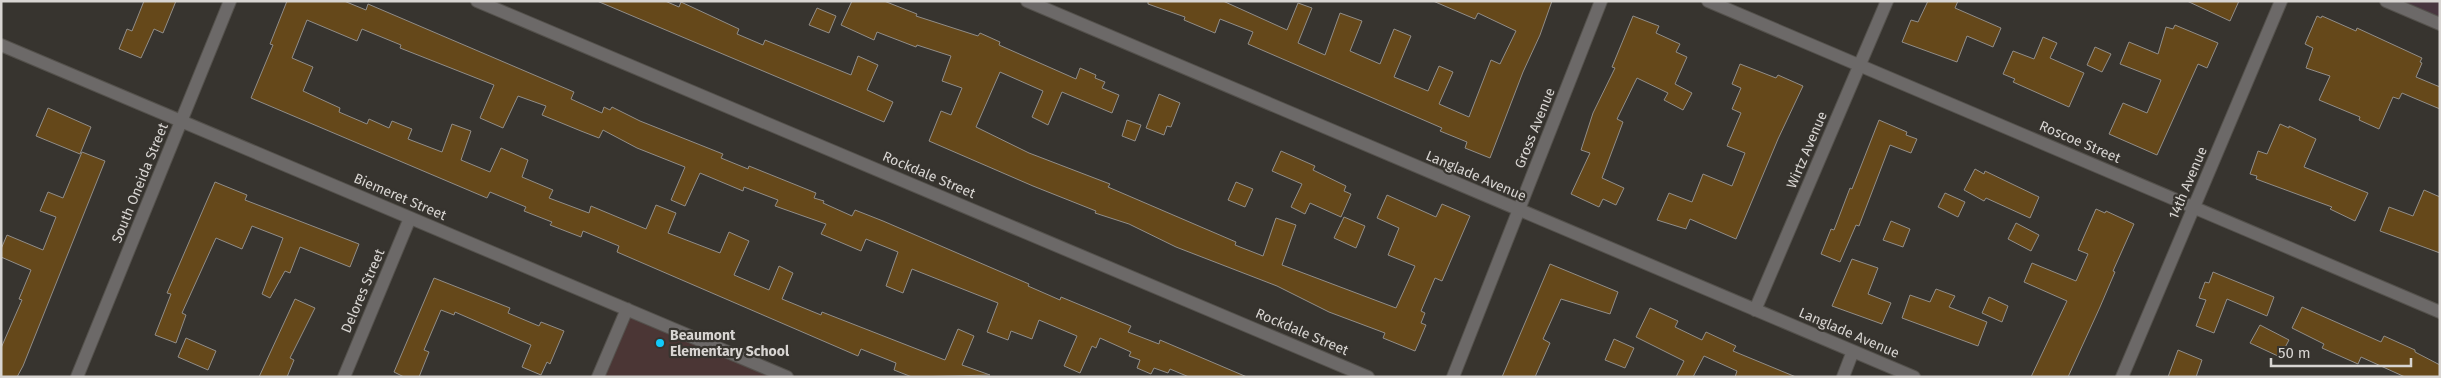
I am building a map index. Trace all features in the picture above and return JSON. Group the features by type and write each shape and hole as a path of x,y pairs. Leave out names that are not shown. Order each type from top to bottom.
{"street":[{"name":"South Oneida Street","path":"77,377 230,1"},
{"name":"Rockdale Street","path":"477,1 1368,377"},
{"name":"Langlade Avenue","path":"1027,1 1914,377"},
{"name":"Gross Avenue","path":"1453,377 1601,1"},
{"name":"Roscoe Street","path":"1708,1 2440,312"},
{"name":"Wirtz Avenue","path":"1756,310 1887,1"},
{"name":"14th Avenue","path":"2122,377 2281,1"},
{"path":"2386,1 2440,24"},
{"name":"Biemeret Street","path":"1,45 787,377"},
{"name":"Delores Street","path":"344,377 410,218"},
{"path":"598,377 627,309"},
{"path":"1843,377 1853,351"}],"shaded area":[{"path":"2386,1 2440,1 2440,24"},
{"name":"Beaumont Elementary School","path":"627,309 787,377 598,377"}],"building":[{"path":"144,1 176,1 163,33 154,29 141,58 119,49 127,29 132,31"},
{"path":"287,1 344,1 366,10 368,4 574,92 571,99 602,113 604,107 610,110 612,107 640,121 723,154 721,158 748,169 749,166 816,193 814,198 824,201 823,203 852,216 855,210 883,221 1029,284 1028,286 1060,300 1061,297 1131,326 1128,332 1159,344 1160,340 1247,377 1189,377 1170,369 1168,373 1154,368 1151,374 1137,368 1140,360 1129,356 1131,352 1100,338 1096,348 1092,346 1080,373 1064,366 1077,336 1039,320 1032,339 1011,331 1008,340 987,332 998,303 912,269 903,293 886,286 898,252 866,239 861,251 821,234 826,224 775,206 778,200 744,187 743,191 700,173 685,206 671,200 685,167 637,148 603,130 599,138 542,115 546,106 518,96 503,128 480,118 494,85 400,48 401,45 362,29 357,41 307,20 292,58 313,67 303,91 340,108 339,112 367,124 369,119 389,128 392,121 412,129 408,139 442,152 452,124 471,131 461,160 490,172 501,148 528,160 522,177 553,190 549,198 589,213 591,206 646,229 656,205 676,213 668,233 720,253 729,232 749,241 734,275 769,290 779,266 793,273 782,299 821,315 822,312 945,360 958,329 974,336 962,365 990,375 912,377 894,370 896,363 861,349 858,356 617,252 619,246 583,231 581,237 550,225 552,222 524,211 526,207 490,192 487,198 251,98 273,45 270,44"},
{"path":"597,1 665,1 679,7 681,2 739,29 737,34 763,45 765,40 851,75 858,56 878,65 867,90 893,102 884,122"},
{"path":"852,1 884,1 917,14 916,16 978,36 980,33 1000,42 999,45 1076,79 1080,68 1096,75 1095,78 1105,82 1102,88 1119,95 1112,113 1062,92 1048,125 1032,117 1043,91 1000,72 976,127 1029,153 1110,184 1108,187 1236,242 1235,245 1263,256 1276,218 1296,225 1282,265 1396,308 1415,266 1388,255 1399,228 1377,218 1387,195 1436,217 1442,204 1470,216 1442,281 1435,278 1421,311 1425,313 1421,323 1426,325 1415,351 1383,338 1385,333 1329,312 1277,286 1176,247 1129,224 1095,213 1096,211 929,141 941,111 951,115 962,88 942,81 951,56 917,45 916,47 877,32 874,40 841,25"},
{"path":"1148,1 1223,1 1287,30 1298,3 1312,8 1298,43 1325,55 1340,13 1362,21 1350,51 1380,64 1394,29 1411,36 1394,77 1428,91 1439,66 1453,72 1439,104 1469,117 1491,60 1500,64 1516,31 1478,13 1475,19 1433,1 1552,1 1490,158 1465,148 1467,142 1440,131 1442,128 1248,44 1253,32 1220,19 1215,33 1184,20 1185,17 1148,4"},
{"path":"1928,1 1958,1 1955,8 2001,28 1993,47 1967,36 1957,62 1902,42 1911,20 1918,22"},
{"path":"2187,1 2239,1 2230,21"},
{"path":"817,8 836,16 829,33 809,25"},
{"path":"1633,16 1659,26 1656,33 1680,44 1676,52 1687,57 1675,84 1692,93 1683,110 1664,100 1668,93 1637,78 1617,119 1623,122 1602,178 1624,188 1616,205 1603,199 1599,207 1571,194 1590,153 1581,150 1593,113 1615,68 1612,67"},
{"path":"2317,16 2321,18 2322,16 2356,31 2357,28 2422,58 2420,62 2422,63 2416,77 2440,87 2440,109 2402,93 2399,99 2393,97 2379,129 2359,120 2360,117 2319,100 2330,76 2306,68 2313,48 2305,44"},
{"path":"2175,25 2218,43 2207,68 2198,64 2157,155 2109,134 2123,103 2147,113 2161,80 2120,64 2129,42 2158,54 2166,27 2173,29"},
{"path":"2043,37 2057,43 2050,58 2084,73 2069,107 2013,82 2015,79 2003,74 2013,51 2034,59"},
{"path":"2095,47 2111,54 2102,72 2087,65"},
{"path":"1740,64 1776,78 1778,75 1803,86 1778,139 1736,239 1690,219 1686,229 1657,220 1669,193 1692,202 1703,174 1732,186 1745,153 1727,146 1741,113 1732,109 1741,88 1732,84"},
{"path":"1159,94 1180,103 1171,127 1167,126 1164,135 1146,128"},
{"path":"48,108 91,127 80,154 36,136"},
{"path":"1127,120 1141,125 1135,141 1122,136"},
{"path":"1879,120 1907,132 1906,135 1917,139 1911,153 1890,145 1859,226 1856,225 1840,262 1821,254 1831,229 1834,230 1850,188 1852,189"},
{"path":"2280,124 2289,128 2289,126 2316,139 2304,167 2368,193 2355,221 2330,209 2332,207 2256,179 2257,176 2250,174 2258,151 2267,154"},
{"path":"1281,151 1315,166 1313,170 1346,186 1344,191 1351,194 1341,217 1310,203 1305,214 1291,207 1302,184 1272,171"},
{"path":"82,152 105,161 23,366 17,377 1,377 1,348 22,300 19,299 31,270 1,257 1,249 7,235 43,250 56,217 40,211 48,192 63,198"},
{"path":"1975,169 1984,174 1985,171 2039,197 2030,218 1986,198 1984,201 1964,190"},
{"path":"215,182 247,195 245,200 359,244 350,267 300,247 290,273 285,271 270,298 262,294 283,238 252,226 242,249 216,238 182,313 186,315 176,343 155,335 171,294 167,293"},
{"path":"1236,182 1253,189 1245,207 1228,200"},
{"path":"2424,190 2440,197 2440,253 2380,231 2389,207 2413,216"},
{"path":"1945,193 1965,202 1958,217 1938,207"},
{"path":"2096,209 2105,213 2106,211 2134,224 2113,271 2115,272 2100,307 2068,377 2031,377 2067,301 2024,282 2032,263 2076,281 2088,254 2078,250"},
{"path":"1344,217 1365,226 1356,248 1334,238"},
{"path":"1891,221 1910,229 1903,247 1883,240"},
{"path":"2016,223 2039,235 2031,251 2008,239"},
{"path":"1852,259 1878,268 1868,294 1891,303 1882,324 1832,306"},
{"path":"1550,264 1618,292 1610,314 1561,299 1543,339 1550,343 1535,377 1502,377"},
{"path":"2213,272 2274,297 2267,316 2227,299 2214,333 2196,326 2206,300 2199,298 2205,282 2209,283"},
{"path":"434,278 510,308 508,313 539,326 541,322 564,331 550,364 547,362 541,375 522,367 531,345 455,312 454,315 441,310 424,350 429,352 419,377 404,377 394,372"},
{"path":"1936,289 1955,296 1949,307 1987,322 1978,346 1902,318 1910,295 1930,302"},
{"path":"1989,297 2008,306 2002,322 1982,313"},
{"path":"295,299 315,308 290,358 294,360 287,377 259,377"},
{"path":"2302,307 2381,342 2384,336 2415,350 2415,352 2440,365 2440,377 2405,377 2361,357 2358,364 2322,348 2324,344 2292,328"},
{"path":"1650,308 1678,321 1675,327 1702,340 1706,332 1736,346 1733,351 1796,377 1735,377 1737,371 1704,356 1693,377 1676,377 1684,361 1636,337"},
{"path":"2260,325 2289,340 2280,357 2250,343"},
{"path":"186,338 216,351 208,370 178,357"},
{"path":"1614,339 1634,348 1625,368 1605,360"},
{"path":"2178,350 2202,360 2196,377 2168,377"}],"place":[{"name":"Beaumont Elementary School","path":"660,343"}]}
